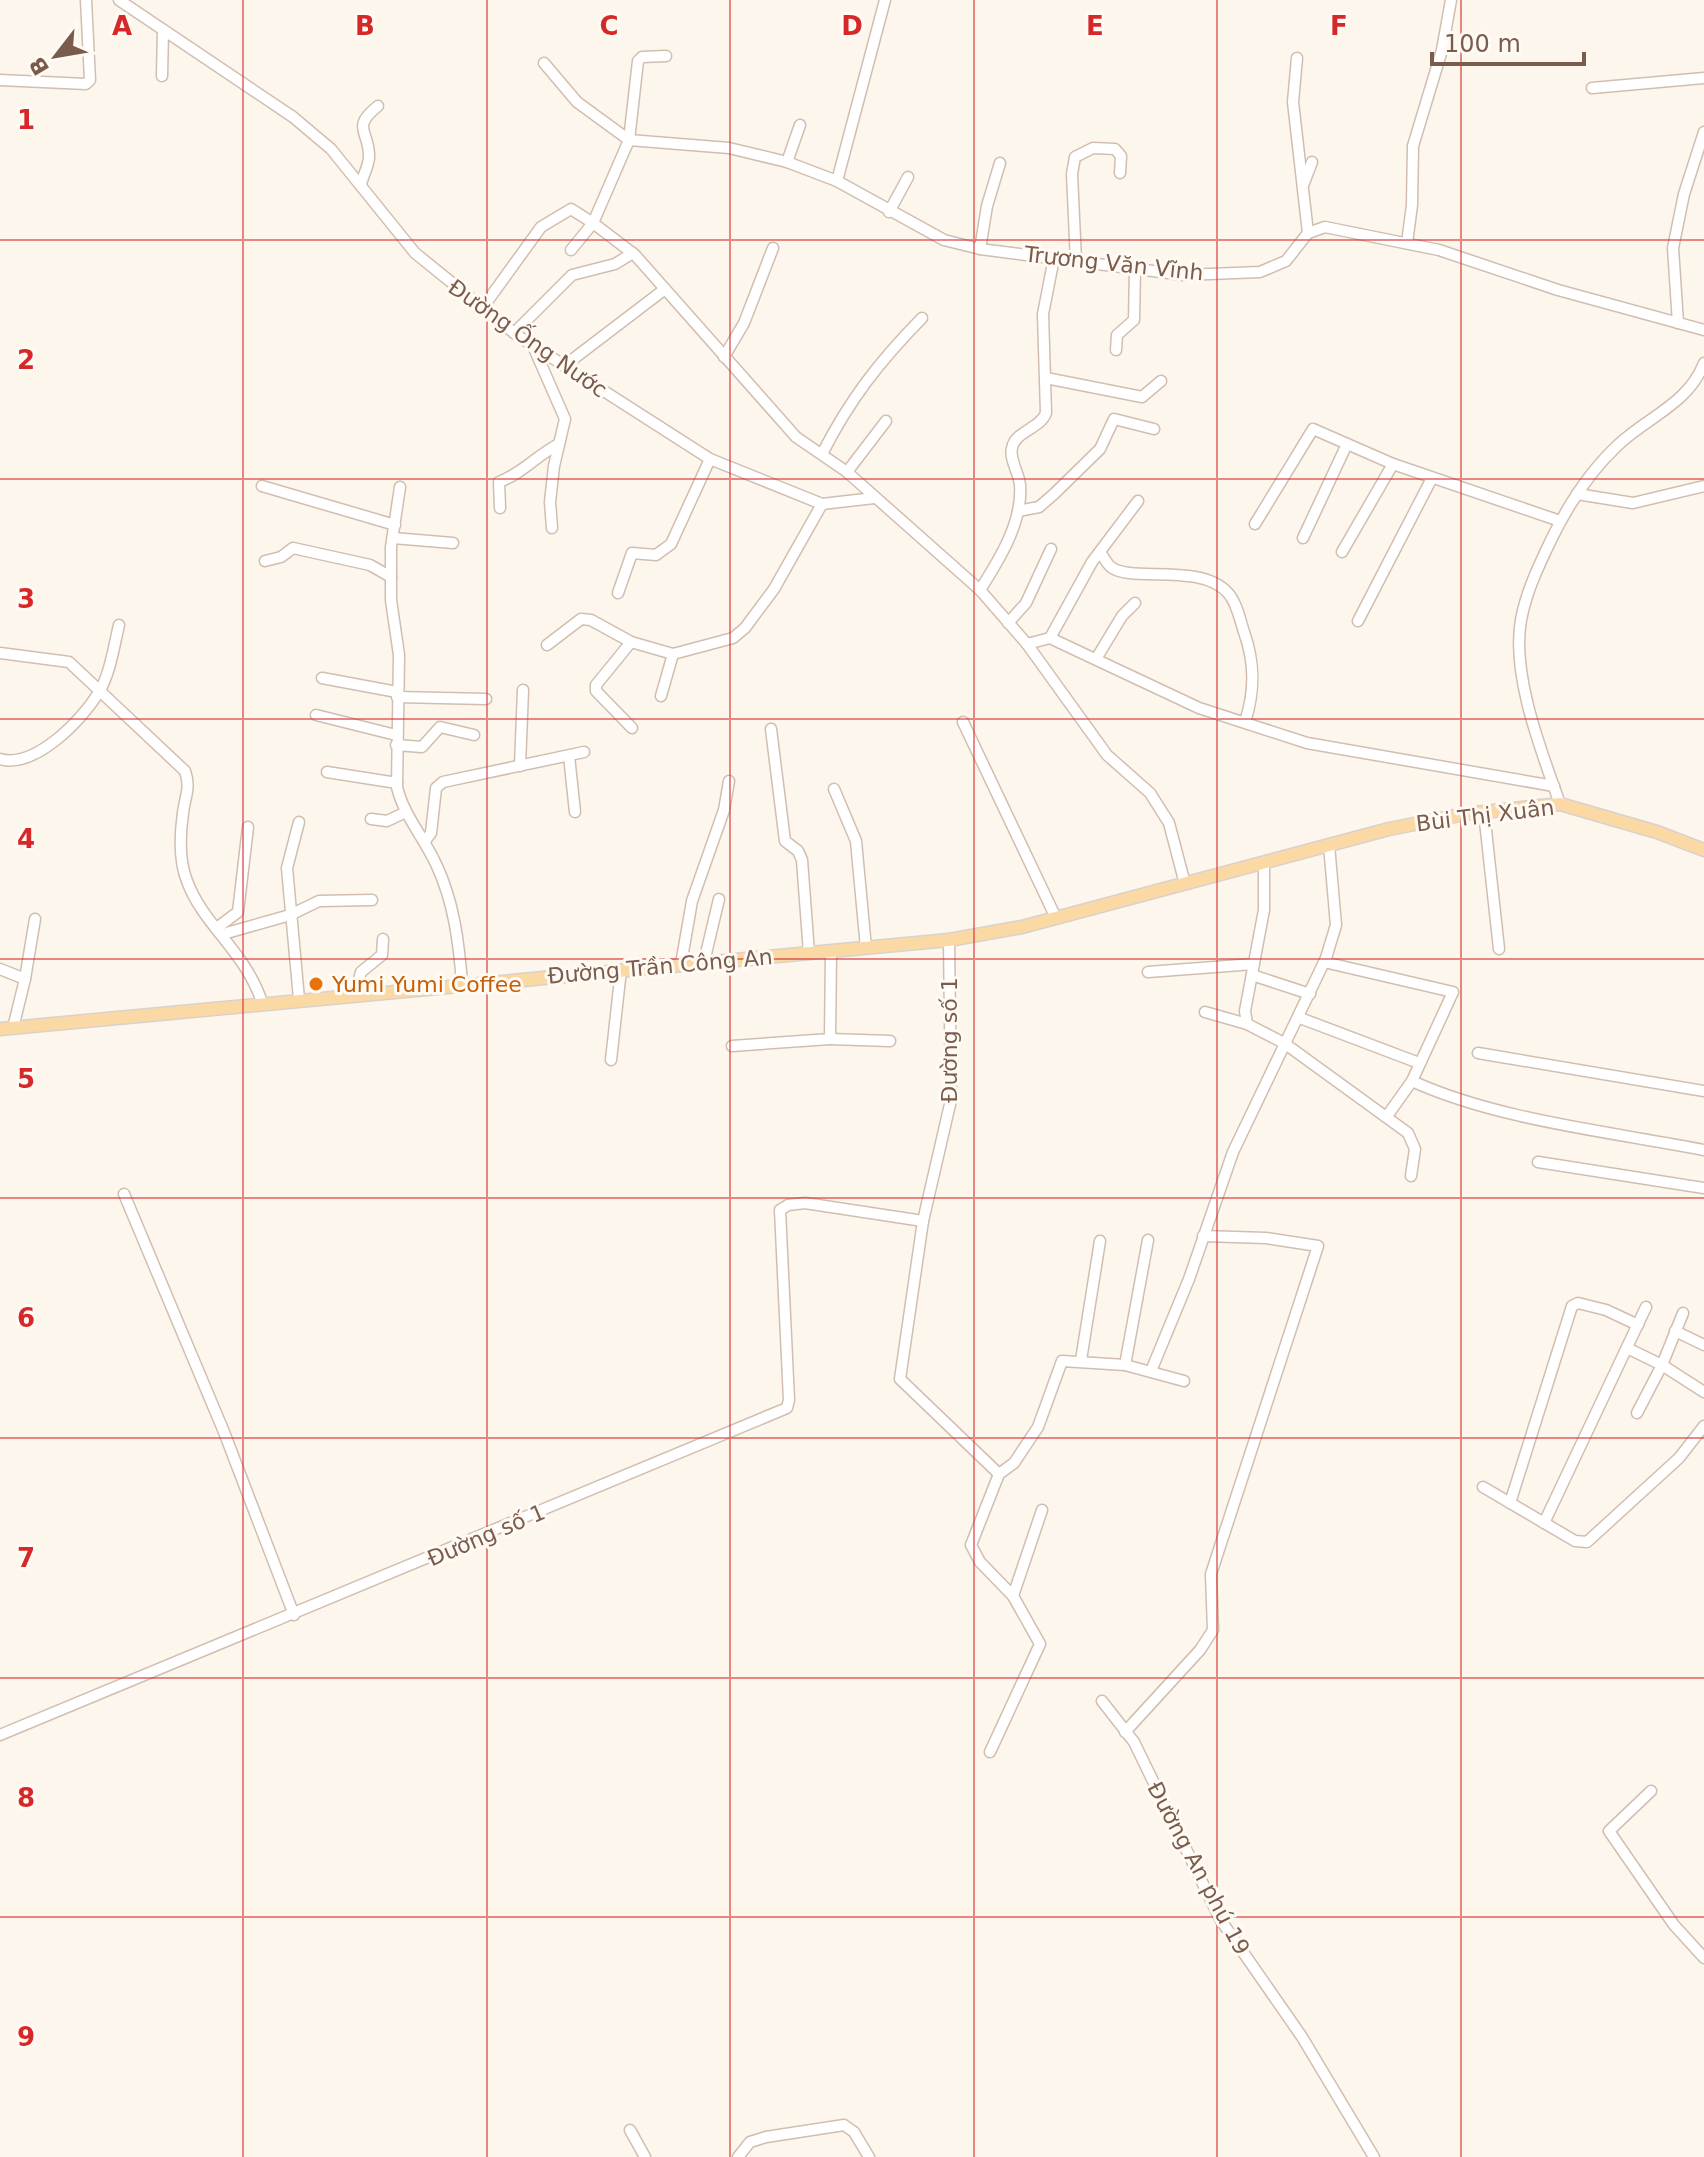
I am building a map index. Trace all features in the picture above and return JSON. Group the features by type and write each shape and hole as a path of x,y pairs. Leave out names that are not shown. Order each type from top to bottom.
{"main road":[{"name":"Bùi Thị Xuân","path":"1264,863 1389,829 1484,812 1560,804 1704,850"},
{"name":"Đường Trần Công An","path":"6,1028 949,940 1056,918 1264,863"}],"street":[{"path":"0,80 86,84 90,80 86,0"},
{"name":"Đường Ống Nước","path":"119,0 293,117 331,149 415,253 481,310 533,346 710,459 822,504 874,498"},
{"path":"837,181 885,0"},
{"path":"1407,243 1412,205 1413,146 1438,64 1451,0"},
{"path":"162,76 163,30"},
{"path":"571,250 593,223 629,140 638,61 642,57 666,56"},
{"path":"1297,58 1293,102 1308,233 1325,227 1439,250 1558,290 1704,330"},
{"path":"544,63 577,102 629,140"},
{"path":"1592,88 1704,78"},
{"path":"361,184 369,160 362,127 364,117 378,106"},
{"path":"787,162 800,125"},
{"path":"1678,323 1673,248 1700,160 1704,132"},
{"name":"Trương Văn Vĩnh","path":"629,140 729,148 787,162 837,181 944,240 980,249 1184,275 1269,270 1286,261 1308,233"},
{"path":"1076,261 1072,174 1075,157 1093,148 1115,149 1121,156 1120,173"},
{"path":"1304,185 1312,162"},
{"path":"980,249 987,206 1000,163"},
{"path":"889,212 908,177"},
{"path":"481,310 551,218 571,209 633,253 796,437 847,472 980,590 1027,644 1082,726 1107,755 1150,793 1169,823 1185,884"},
{"path":"724,357 744,323 773,248"},
{"path":"514,333 572,275 615,264 633,253"},
{"path":"980,590 1007,540 1018,511 1020,483 1011,451 1020,437 1044,418 1043,314 1054,258"},
{"path":"1116,350 1117,335 1134,320 1135,269"},
{"path":"564,366 665,289"},
{"path":"822,454 848,403 884,357 922,318"},
{"path":"533,346 565,419 550,502 552,528"},
{"path":"1560,804 1530,708 1522,667 1520,622 1538,567 1577,494 1609,453 1636,429 1690,392 1704,363"},
{"path":"1046,378 1142,397 1161,381"},
{"path":"1018,511 1039,507 1054,494 1100,449 1114,419 1154,429"},
{"path":"847,472 886,421"},
{"path":"1255,524 1309,431 1317,430 1393,464 1560,521"},
{"path":"500,508 499,482 520,474 544,452 559,444"},
{"path":"1303,538 1347,444"},
{"path":"618,593 632,553 656,555 671,544 710,459"},
{"path":"1342,552 1393,464"},
{"path":"1358,621 1432,478"},
{"path":"262,486 395,525"},
{"path":"1577,494 1633,503 1704,486"},
{"path":"400,487 391,577 399,655 397,783 406,812 425,841 451,903 462,984"},
{"path":"1050,638 1100,552 1138,501"},
{"path":"547,645 581,619 591,620 631,642 673,654 738,635 774,589 822,504"},
{"path":"393,538 453,543"},
{"path":"265,561 281,557 293,548 370,565 391,577"},
{"path":"1008,623 1026,603 1051,549"},
{"path":"1100,552 1111,567 1120,571 1172,572 1226,590 1234,601 1253,673 1253,699 1245,722"},
{"path":"1096,659 1122,616 1135,603"},
{"path":"0,759 18,761 54,743 100,691 119,625"},
{"path":"1027,644 1050,638 1199,708 1307,743 1554,786"},
{"path":"631,642 596,685 596,691 632,728"},
{"path":"0,653 69,662 185,771 189,789 182,828 185,878 193,896 249,969 262,1002"},
{"path":"661,696 673,654"},
{"path":"322,678 397,694 486,699"},
{"path":"520,766 523,690"},
{"path":"316,715 422,747 440,727 474,735"},
{"path":"963,722 1056,918"},
{"path":"771,729 785,841 798,851 802,860 809,953"},
{"path":"425,841 431,833 436,788 443,782 584,752"},
{"path":"569,756 575,812"},
{"path":"327,772 397,783"},
{"path":"681,964 692,901 724,810 729,781"},
{"path":"834,789 856,841 866,948"},
{"path":"371,819 387,821 406,812"},
{"path":"1484,812 1499,949"},
{"path":"299,822 287,868 299,999"},
{"path":"220,931 238,912 248,827"},
{"path":"1151,1371 1233,1152 1284,1043 1300,1018 1324,962 1336,925 1329,845"},
{"path":"1247,1024 1245,1011 1264,910 1264,863"},
{"path":"704,962 719,899"},
{"path":"220,931 290,915 319,901 372,900"},
{"path":"6,1028 32,953 35,919"},
{"path":"355,994 361,972 382,955 383,939"},
{"name":"Đường số 1","path":"949,940 951,1100 918,1220 900,1379 999,1474"},
{"path":"830,1039 831,952"},
{"path":"1324,962 1451,990 1452,998 1412,1081 1387,1116"},
{"path":"0,969 25,979"},
{"path":"1148,972 1253,969 1310,994"},
{"path":"611,1060 621,970"},
{"path":"1205,1012 1247,1024 1284,1043 1387,1116 1414,1142 1411,1176"},
{"path":"1300,1018 1419,1063"},
{"path":"732,1046 830,1039 890,1041"},
{"path":"1478,1053 1704,1091"},
{"path":"1412,1081 1444,1096 1494,1108 1704,1150"},
{"path":"1538,1162 1704,1188"},
{"path":"124,1194 224,1432 294,1615"},
{"name":"Đường số 1","path":"0,1735 787,1408 780,1210 788,1205 805,1203 918,1220"},
{"path":"1125,1732 1200,1650 1213,1630 1211,1574 1318,1246 1266,1238 1203,1236"},
{"path":"1125,1365 1148,1240"},
{"path":"1081,1360 1100,1241"},
{"path":"1510,1503 1572,1306 1578,1303 1606,1310 1638,1325"},
{"path":"1544,1523 1646,1307"},
{"path":"1637,1413 1662,1365 1683,1313"},
{"path":"1675,1331 1704,1345"},
{"path":"1627,1348 1662,1365 1704,1392"},
{"path":"990,1752 1040,1644 1013,1596 980,1562 971,1545 999,1474 1014,1463 1047,1412 1059,1363 1066,1358 1125,1365 1184,1381"},
{"path":"1483,1487 1575,1541 1587,1542 1679,1458 1704,1426"},
{"path":"1013,1596 1042,1510"},
{"name":"Đường An phú 19","path":"1102,1701 1125,1732 1220,1919 1302,2037 1374,2157"},
{"path":"1651,1791 1609,1831 1674,1925 1704,1958"},
{"path":"738,2157 750,2142 766,2137 844,2125 854,2132 869,2157"},
{"path":"630,2130 645,2157"}],"place":[{"name":"Yumi Yumi Coffee","path":"316,984"}]}
